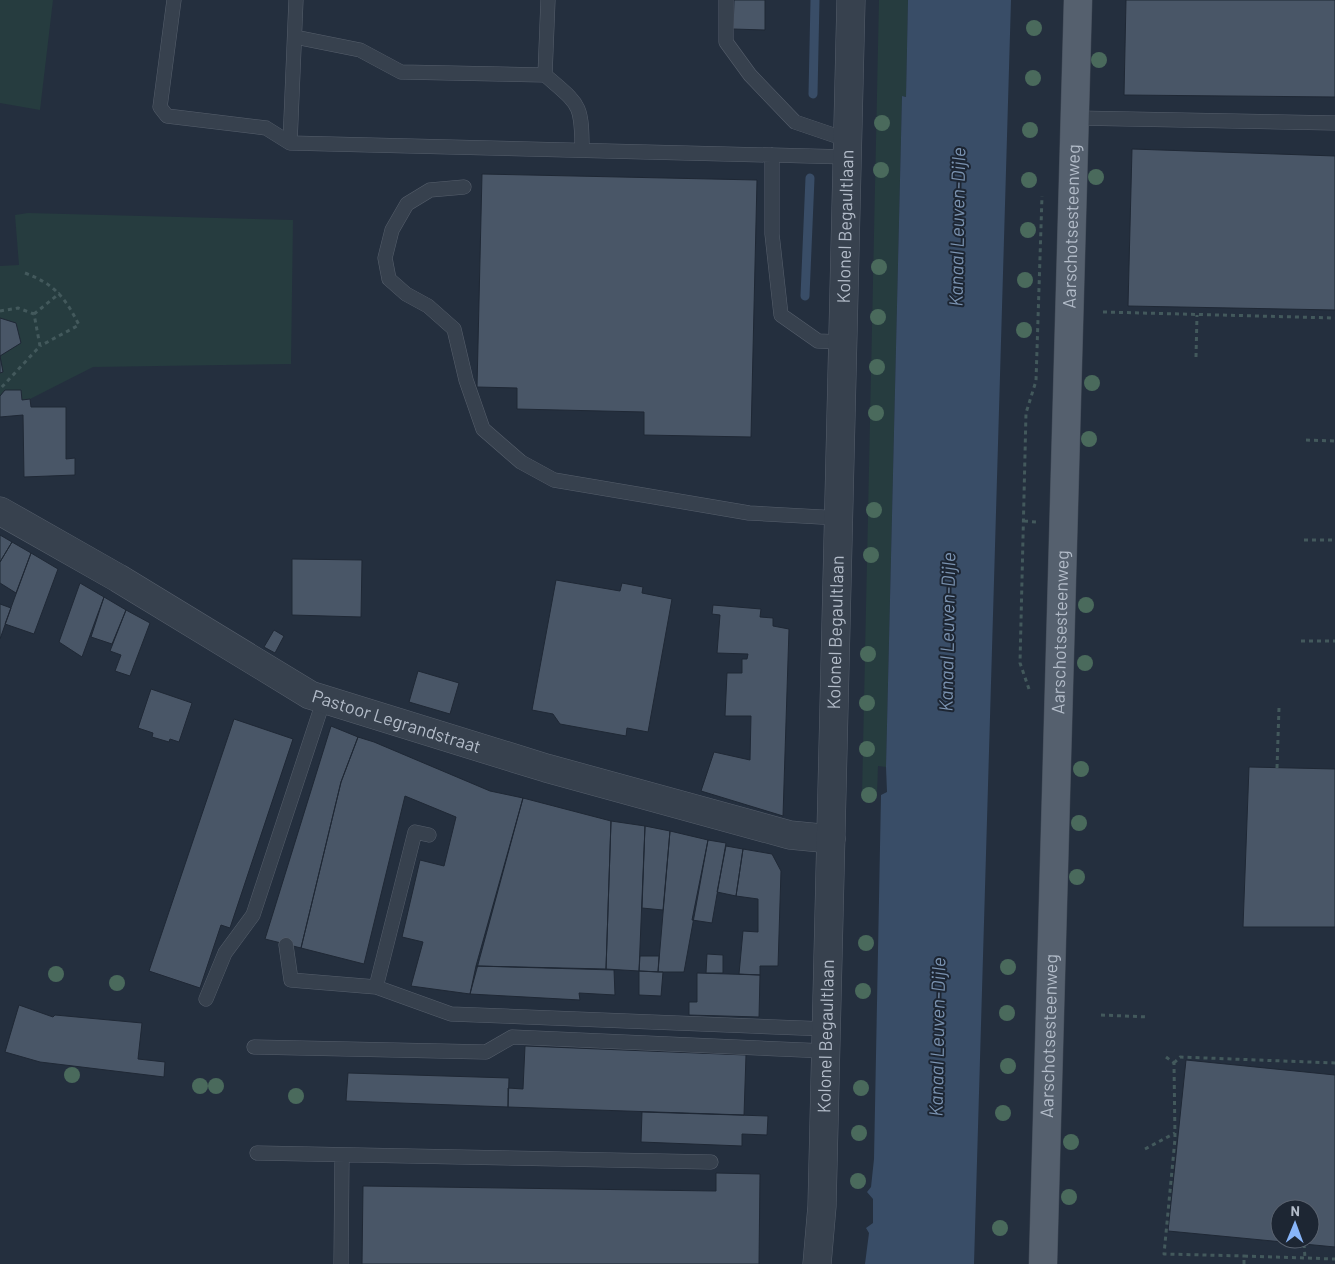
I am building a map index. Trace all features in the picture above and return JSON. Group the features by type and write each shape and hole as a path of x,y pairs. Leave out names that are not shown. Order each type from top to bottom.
{"main road":[{"name":"Aarschotsesteenweg","path":"1043,1264 1078,0"}],"street":[{"name":"Kolonel Begaultlaan","path":"817,1264 822,1206 851,0"},
{"name":"Pastoor Legrandstraat","path":"0,511 118,578 310,695 546,768 790,835 831,839"}],"lane":[{"path":"174,0 160,106 167,116 266,128 290,143 772,155 847,148"},
{"path":"290,143 296,0"},
{"path":"545,74 548,0"},
{"path":"726,0 726,42 750,75 795,122 847,148"},
{"path":"295,37 360,50 401,72 545,74 577,103 582,119 582,150"},
{"path":"1076,118 1335,123"},
{"path":"772,155 772,234 781,315 818,341 843,342"},
{"path":"464,187 430,190 407,204 392,230 385,258 389,279 406,294 428,306 454,329 466,380 483,428 489,434 521,462 554,480 749,513 839,518"},
{"path":"206,999 225,953 254,915 324,699"},
{"path":"376,987 415,832 429,835"},
{"path":"286,944 291,980 376,987 451,1014 826,1040"},
{"path":"254,1047 486,1052 512,1037 826,1040"},
{"path":"256,1153 711,1162"},
{"path":"340,1264 342,1155"}],"path":[{"path":"1029,698 1029,689 1020,663 1026,412 1036,381 1042,194"},
{"path":"0,390 40,346 79,325 60,293 42,280 25,273"},
{"path":"34,314 60,293"},
{"path":"0,311 18,308 34,314"},
{"path":"1103,312 1335,318"},
{"path":"34,314 40,346"},
{"path":"1196,357 1197,315"},
{"path":"1306,440 1335,441"},
{"path":"1304,540 1335,540"},
{"path":"1301,641 1335,641"},
{"path":"1277,768 1279,708"},
{"path":"1101,1015 1148,1017"},
{"path":"1166,1057 1174,1064"},
{"path":"1335,1064 1180,1057 1174,1064 1174,1133 1164,1254 1335,1259"},
{"path":"1145,1149 1174,1133"},
{"path":"1304,1249 1305,1258"},
{"path":"1244,1256 1244,1264"}],"green space":[{"path":"0,0 53,0 40,110 0,103"},
{"path":"879,0 908,0 906,97 902,96 886,767 878,766 877,795 862,795"},
{"path":"28,213 293,220 291,364 93,367 30,399 22,400 21,390 5,390 0,396 0,373 3,372 0,356 21,342 16,323 0,318 0,266 19,265 15,215"}],"water":[{"name":"Kanaal Leuven-Dijle","path":"908,0 1011,0 974,1264 865,1264 869,1233 866,1228 873,1223 873,1199 867,1192 871,1187 874,1159 881,795 887,792 886,767 902,96 906,97"}],"building":[{"path":"734,0 765,0 765,30 733,29"},
{"path":"1126,0 1335,0 1335,97 1124,95"},
{"path":"1132,149 1335,156 1335,310 1128,306"},
{"path":"482,174 757,180 751,437 644,435 644,412 517,409 517,388 477,387"},
{"path":"0,318 16,323 21,343 0,356"},
{"path":"0,356 3,372 0,373"},
{"path":"5,390 21,390 22,400 30,399 31,407 66,407 66,459 75,458 75,475 24,477 23,415 0,417 0,396"},
{"path":"0,535 12,542 0,562"},
{"path":"12,542 31,553 16,593 0,583 0,562"},
{"path":"31,553 58,569 34,634 5,624"},
{"path":"292,559 362,560 361,617 292,615"},
{"path":"556,580 620,591 622,583 643,587 642,593 672,599 648,732 627,728 626,736 560,724 553,714 532,710"},
{"path":"80,583 104,597 82,657 59,642"},
{"path":"104,597 126,610 112,644 91,637"},
{"path":"0,604 11,608 0,639"},
{"path":"713,605 761,609 760,617 773,618 773,626 789,629 783,816 701,791 714,752 750,760 751,716 725,716 727,673 742,673 742,659 747,659 748,654 717,653 720,615 712,614"},
{"path":"126,610 150,623 130,676 115,671 121,655 110,651"},
{"path":"274,630 284,636 275,653 264,647"},
{"path":"418,671 459,683 450,714 409,702"},
{"path":"151,689 192,703 179,742 170,739 169,742 152,737 153,733 138,728"},
{"path":"234,719 293,739 230,928 221,925 200,988 149,971"},
{"path":"331,726 358,737 341,782 301,948 265,939"},
{"path":"358,737 490,791 523,798 470,994 411,986 423,942 402,937 420,860 444,866 456,817 405,796 364,964 301,948 341,782"},
{"path":"1249,767 1335,769 1335,927 1243,927"},
{"path":"523,798 611,821 606,969 476,966"},
{"path":"611,821 645,826 639,971 606,969"},
{"path":"645,826 670,831 663,910 642,908"},
{"path":"670,831 708,840 684,972 658,972"},
{"path":"708,840 726,843 712,923 692,920"},
{"path":"726,846 743,849 736,896 717,892"},
{"path":"743,849 772,854 781,871 778,966 760,966 760,975 739,974 743,931 758,932 758,899 736,896"},
{"path":"707,954 723,955 723,973 706,973"},
{"path":"640,956 659,956 658,972 639,971"},
{"path":"476,966 614,970 615,995 579,993 580,1000 470,994"},
{"path":"639,971 663,972 661,996 639,995"},
{"path":"697,973 760,975 759,1017 689,1015 689,1002 697,1002"},
{"path":"19,1005 53,1017 55,1015 142,1023 138,1059 165,1062 164,1077 40,1062 5,1052"},
{"path":"525,1046 746,1055 744,1115 508,1107 508,1088 523,1089"},
{"path":"1186,1060 1335,1075 1335,1247 1320,1246 1320,1199 1270,1199 1270,1241 1168,1231"},
{"path":"348,1073 509,1078 508,1107 346,1101"},
{"path":"642,1112 768,1116 767,1135 742,1134 742,1146 641,1142"},
{"path":"716,1173 760,1174 759,1264 362,1264 363,1186 716,1191"}],"waterway":[{"path":"813,94 815,0"},
{"path":"805,296 810,178"}]}
